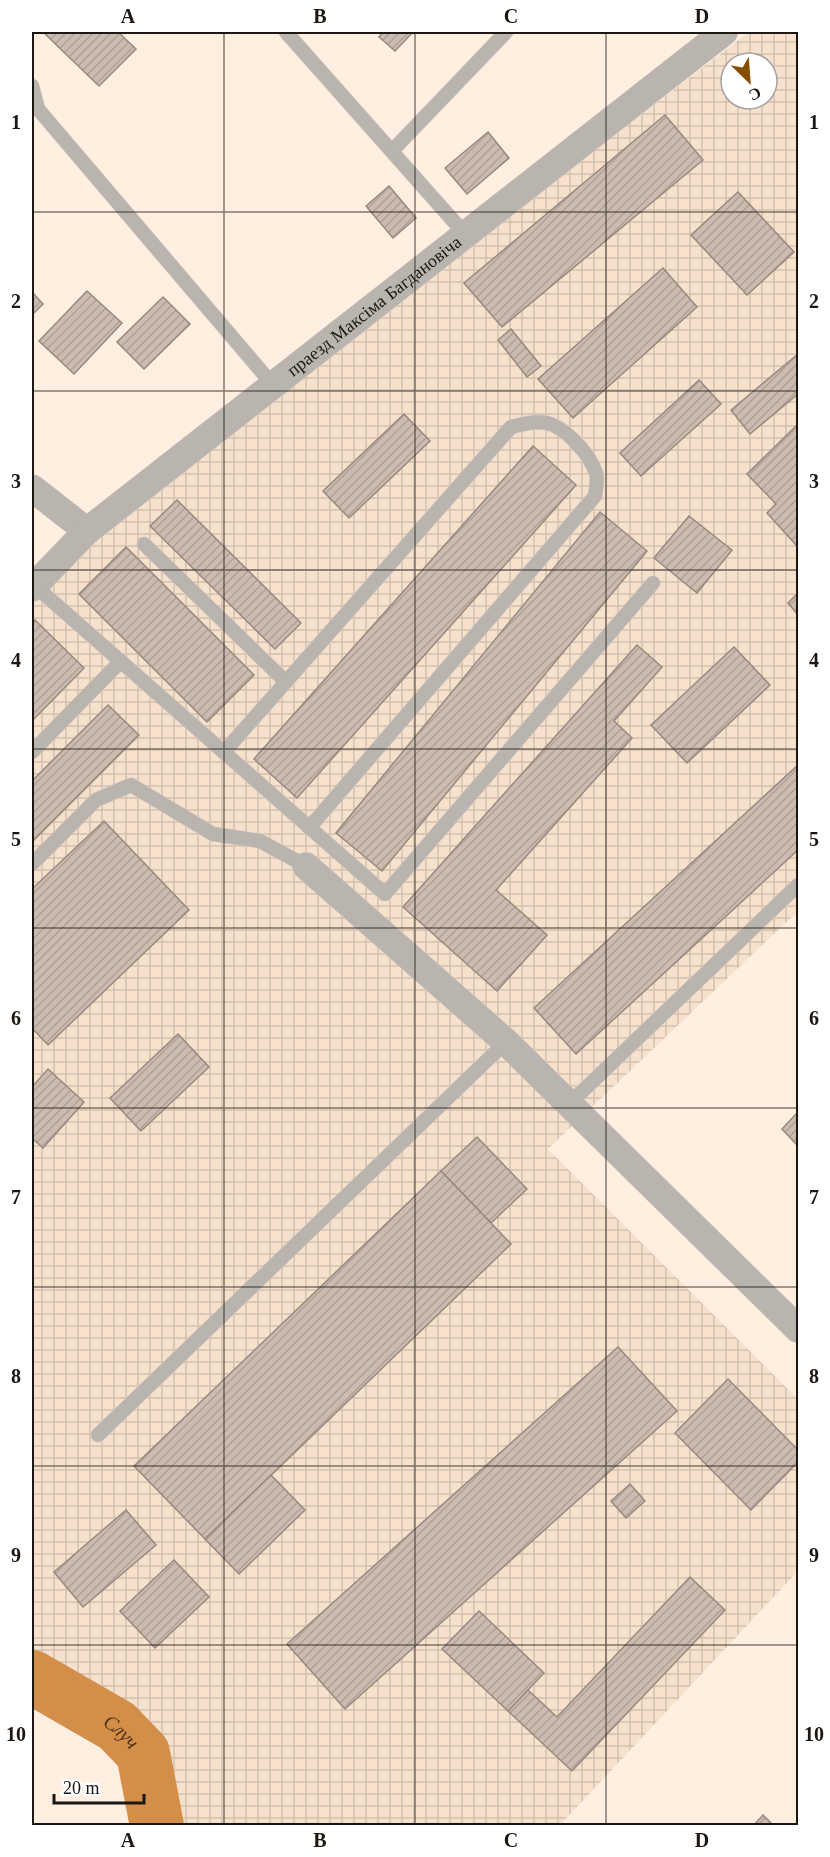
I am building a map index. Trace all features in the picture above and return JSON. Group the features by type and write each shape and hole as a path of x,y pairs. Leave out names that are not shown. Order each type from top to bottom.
{"street":[{"name":"праезд Максіма Багдановіча","path":"33,586 87,531 724,32"},
{"path":"32,488 87,531"},
{"path":"306,866 506,1042 798,1329"}],"lane":[{"path":"286,32 465,234"},
{"path":"392,151 506,32"},
{"path":"32,86 38,109 273,385"},
{"path":"224,752 511,427 533,422 551,424 583,450 597,474 595,496 309,828"},
{"path":"144,544 286,682"},
{"path":"33,586 385,894 653,583"},
{"path":"32,752 121,662"},
{"path":"32,864 96,800 131,785 213,834 260,841 306,866"},
{"path":"570,1103 798,885"},
{"path":"98,1434 506,1042"}],"shaded area":[{"path":"749,32 798,32 798,911 548,1149 798,1399 798,1571 560,1825 178,1825 32,1651 32,600 116,517 719,55 719,111 779,111 779,51 724,51"}],"building":[{"path":"43,32 118,32 136,49 99,86"},
{"path":"383,32 413,32 395,51 379,37"},
{"path":"665,115 703,160 502,327 464,283"},
{"path":"488,132 509,158 467,194 445,168"},
{"path":"389,186 416,218 393,238 366,206"},
{"path":"738,192 794,252 747,295 691,235"},
{"path":"663,268 697,307 573,418 538,379"},
{"path":"87,291 122,323 74,374 39,341"},
{"path":"32,292 43,304 32,315"},
{"path":"163,297 190,324 144,369 117,342"},
{"path":"511,329 541,366 527,377 498,340"},
{"path":"798,354 798,394 750,434 731,410"},
{"path":"699,380 721,404 641,476 620,453"},
{"path":"404,414 430,441 349,518 323,491"},
{"path":"798,424 798,547 767,513 776,504 747,474"},
{"path":"533,446 576,485 297,798 254,759"},
{"path":"177,500 301,623 275,649 150,526"},
{"path":"600,512 647,551 382,871 336,833"},
{"path":"689,516 732,550 697,593 654,558"},
{"path":"126,547 254,675 207,722 79,594"},
{"path":"798,593 798,615 788,603"},
{"path":"35,620 84,668 32,721 32,623"},
{"path":"637,645 662,667 614,721 632,738 496,890 547,935 497,991 403,907"},
{"path":"734,647 770,685 687,763 651,725"},
{"path":"108,705 139,735 32,842 32,781"},
{"path":"798,765 798,850 576,1054 534,1008"},
{"path":"104,821 189,910 48,1045 32,1028 32,889"},
{"path":"178,1034 209,1067 141,1131 110,1098"},
{"path":"48,1069 84,1102 43,1148 32,1138 32,1087"},
{"path":"798,1112 798,1146 782,1129"},
{"path":"477,1137 527,1189 491,1223 441,1171"},
{"path":"441,1171 511,1244 205,1539 134,1466"},
{"path":"618,1347 677,1411 345,1709 287,1644"},
{"path":"728,1379 798,1450 798,1462 751,1510 675,1433"},
{"path":"271,1475 305,1510 239,1574 205,1539"},
{"path":"630,1484 645,1501 626,1518 611,1501"},
{"path":"126,1510 156,1545 83,1607 54,1572"},
{"path":"174,1560 209,1597 155,1648 120,1611"},
{"path":"690,1577 725,1610 572,1771 508,1711 528,1690 557,1717"},
{"path":"479,1611 544,1673 508,1711 442,1649"},
{"path":"763,1815 774,1826 753,1826"}],"waterway":[{"name":"Случ","path":"32,1677 117,1726 143,1753 157,1826"}]}
